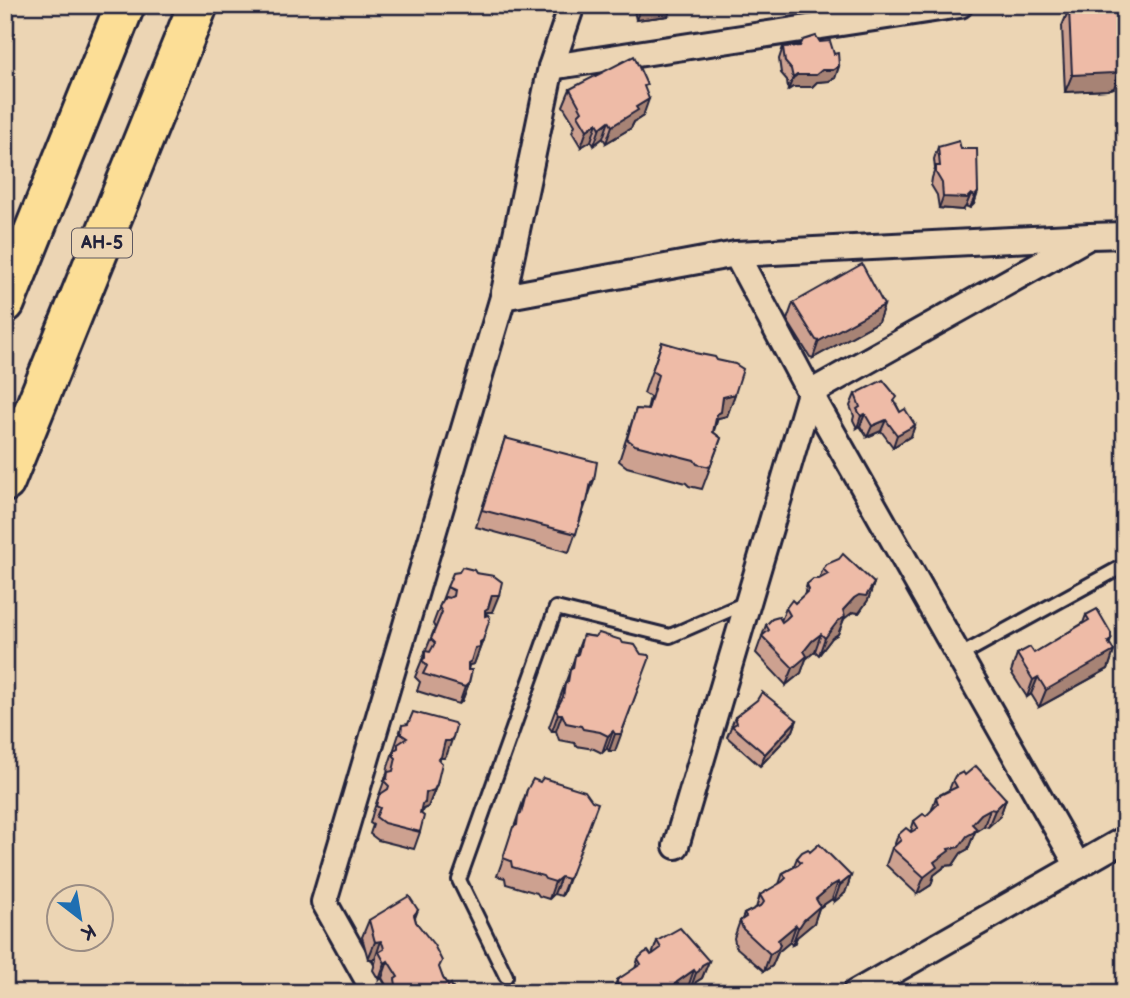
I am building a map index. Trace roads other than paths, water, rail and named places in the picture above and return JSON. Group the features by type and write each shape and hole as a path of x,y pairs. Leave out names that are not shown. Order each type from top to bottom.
{"highway":[{"path":"5,303 125,5"},
{"name":"AH-5","path":"5,482 198,5"}],"street":[{"path":"375,993 324,902 503,296 551,67 572,5"},
{"path":"551,67 960,5"},
{"path":"503,296 736,254 1125,235"},
{"path":"676,846 810,393 1090,236"},
{"path":"736,254 810,393 1079,866"},
{"path":"855,993 1125,839"}],"lane":[{"path":"959,656 1125,565"},
{"path":"506,976 459,880 556,608 670,636 748,603"}]}
